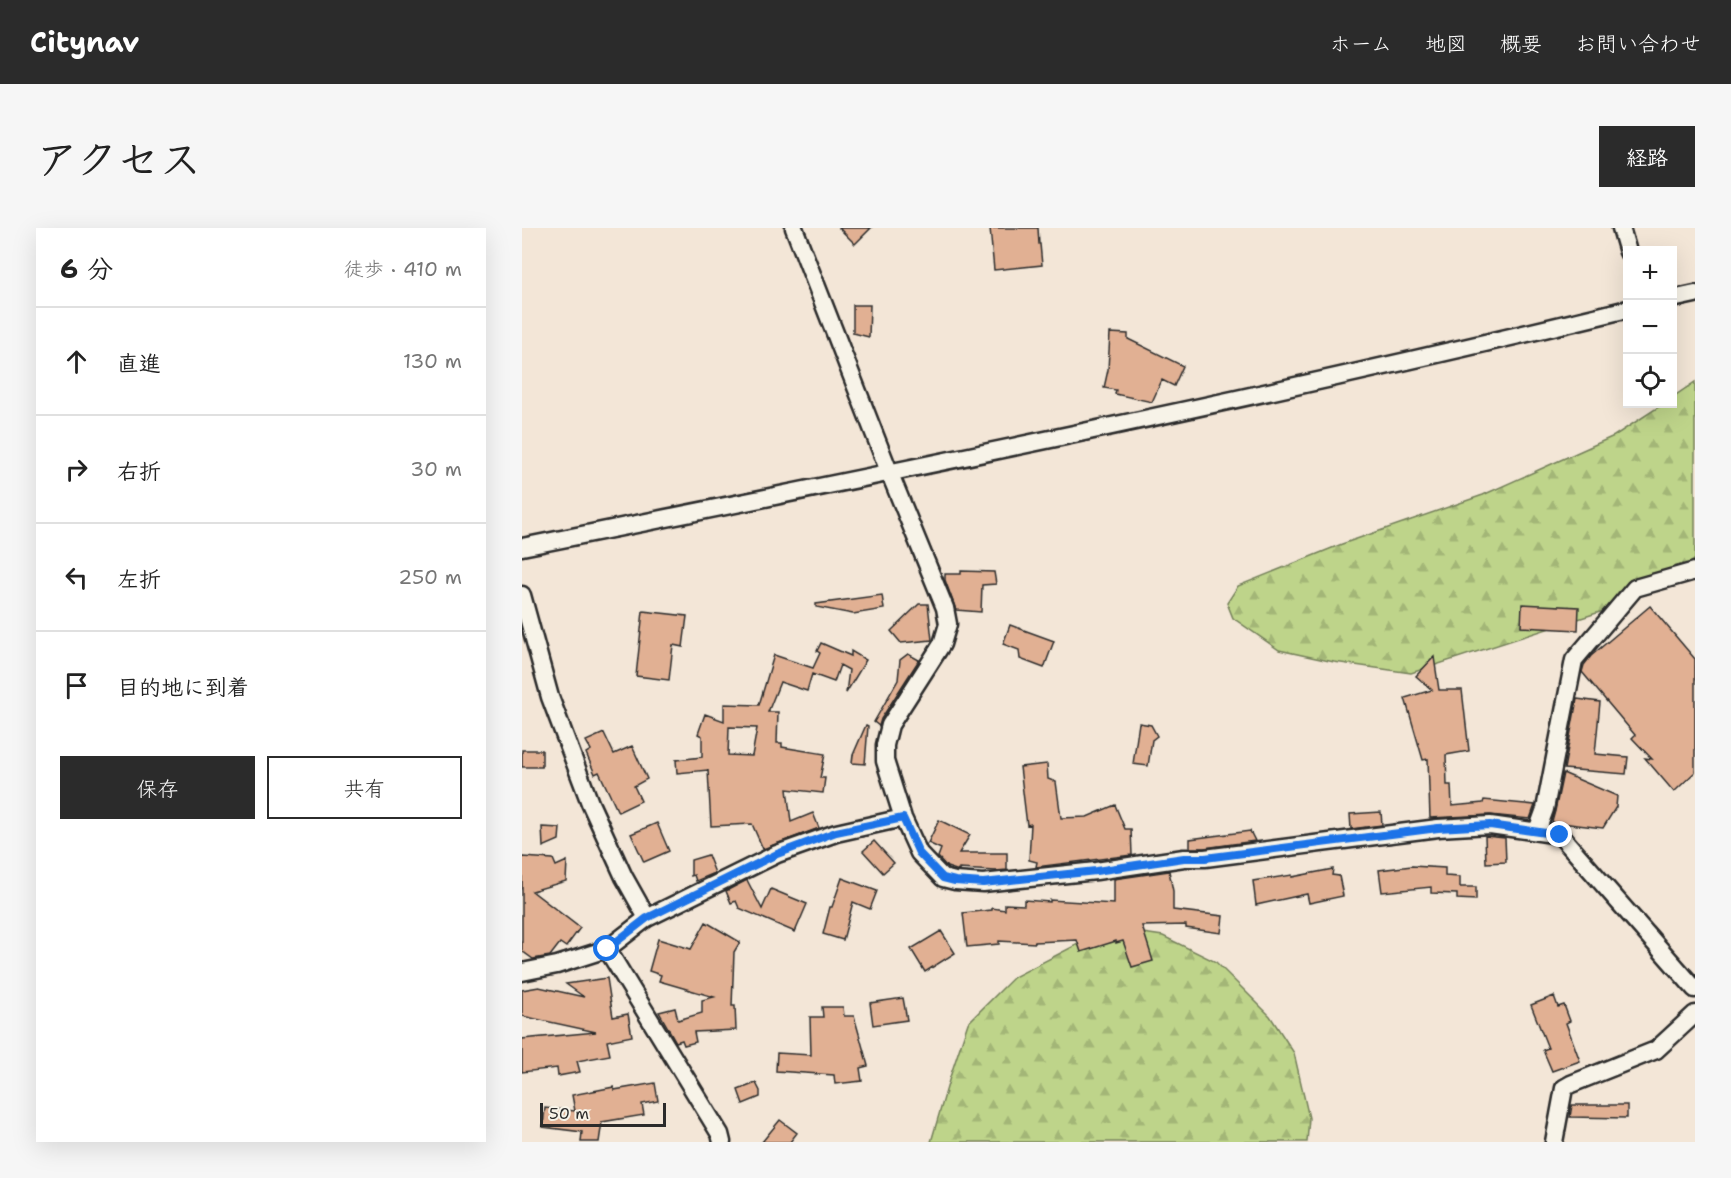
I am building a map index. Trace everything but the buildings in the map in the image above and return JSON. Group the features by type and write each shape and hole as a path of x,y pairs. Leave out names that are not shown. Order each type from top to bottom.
{"street":[{"path":"794,228 945,608 948,624 942,644 890,725 885,745 885,761 903,818 919,853 943,878 983,883 1096,871 1184,858 1205,858 1438,828 1490,825 1537,831 1560,835 1695,988"},
{"path":"1621,228 1626,246"},
{"path":"1677,298 1695,294"},
{"path":"522,548 890,474 1442,354 1623,310"},
{"path":"1537,831 1545,809 1574,660 1635,588 1695,571"},
{"path":"522,595 550,697 590,803 624,877 647,918"},
{"path":"522,972 557,965 607,949 647,918 777,854 836,832 903,818"},
{"path":"607,949 720,1134 722,1142"},
{"path":"1554,1142 1564,1088 1656,1050 1695,1014"}],"green space":[{"path":"1695,382 1695,559 1606,610 1411,673 1334,662 1279,650 1233,618 1227,603 1238,586 1342,544 1483,495 1614,436 1657,408 1677,408 1677,394"},
{"path":"1109,928 1163,936 1216,962 1270,1016 1294,1053 1309,1118 1307,1142 931,1142 968,1023 1014,977"}],"route":[{"path":"607,949 647,918 777,854 836,832 903,818 919,853 943,878 983,883 1096,871 1184,858 1205,858 1438,828 1490,825 1560,835"}]}
